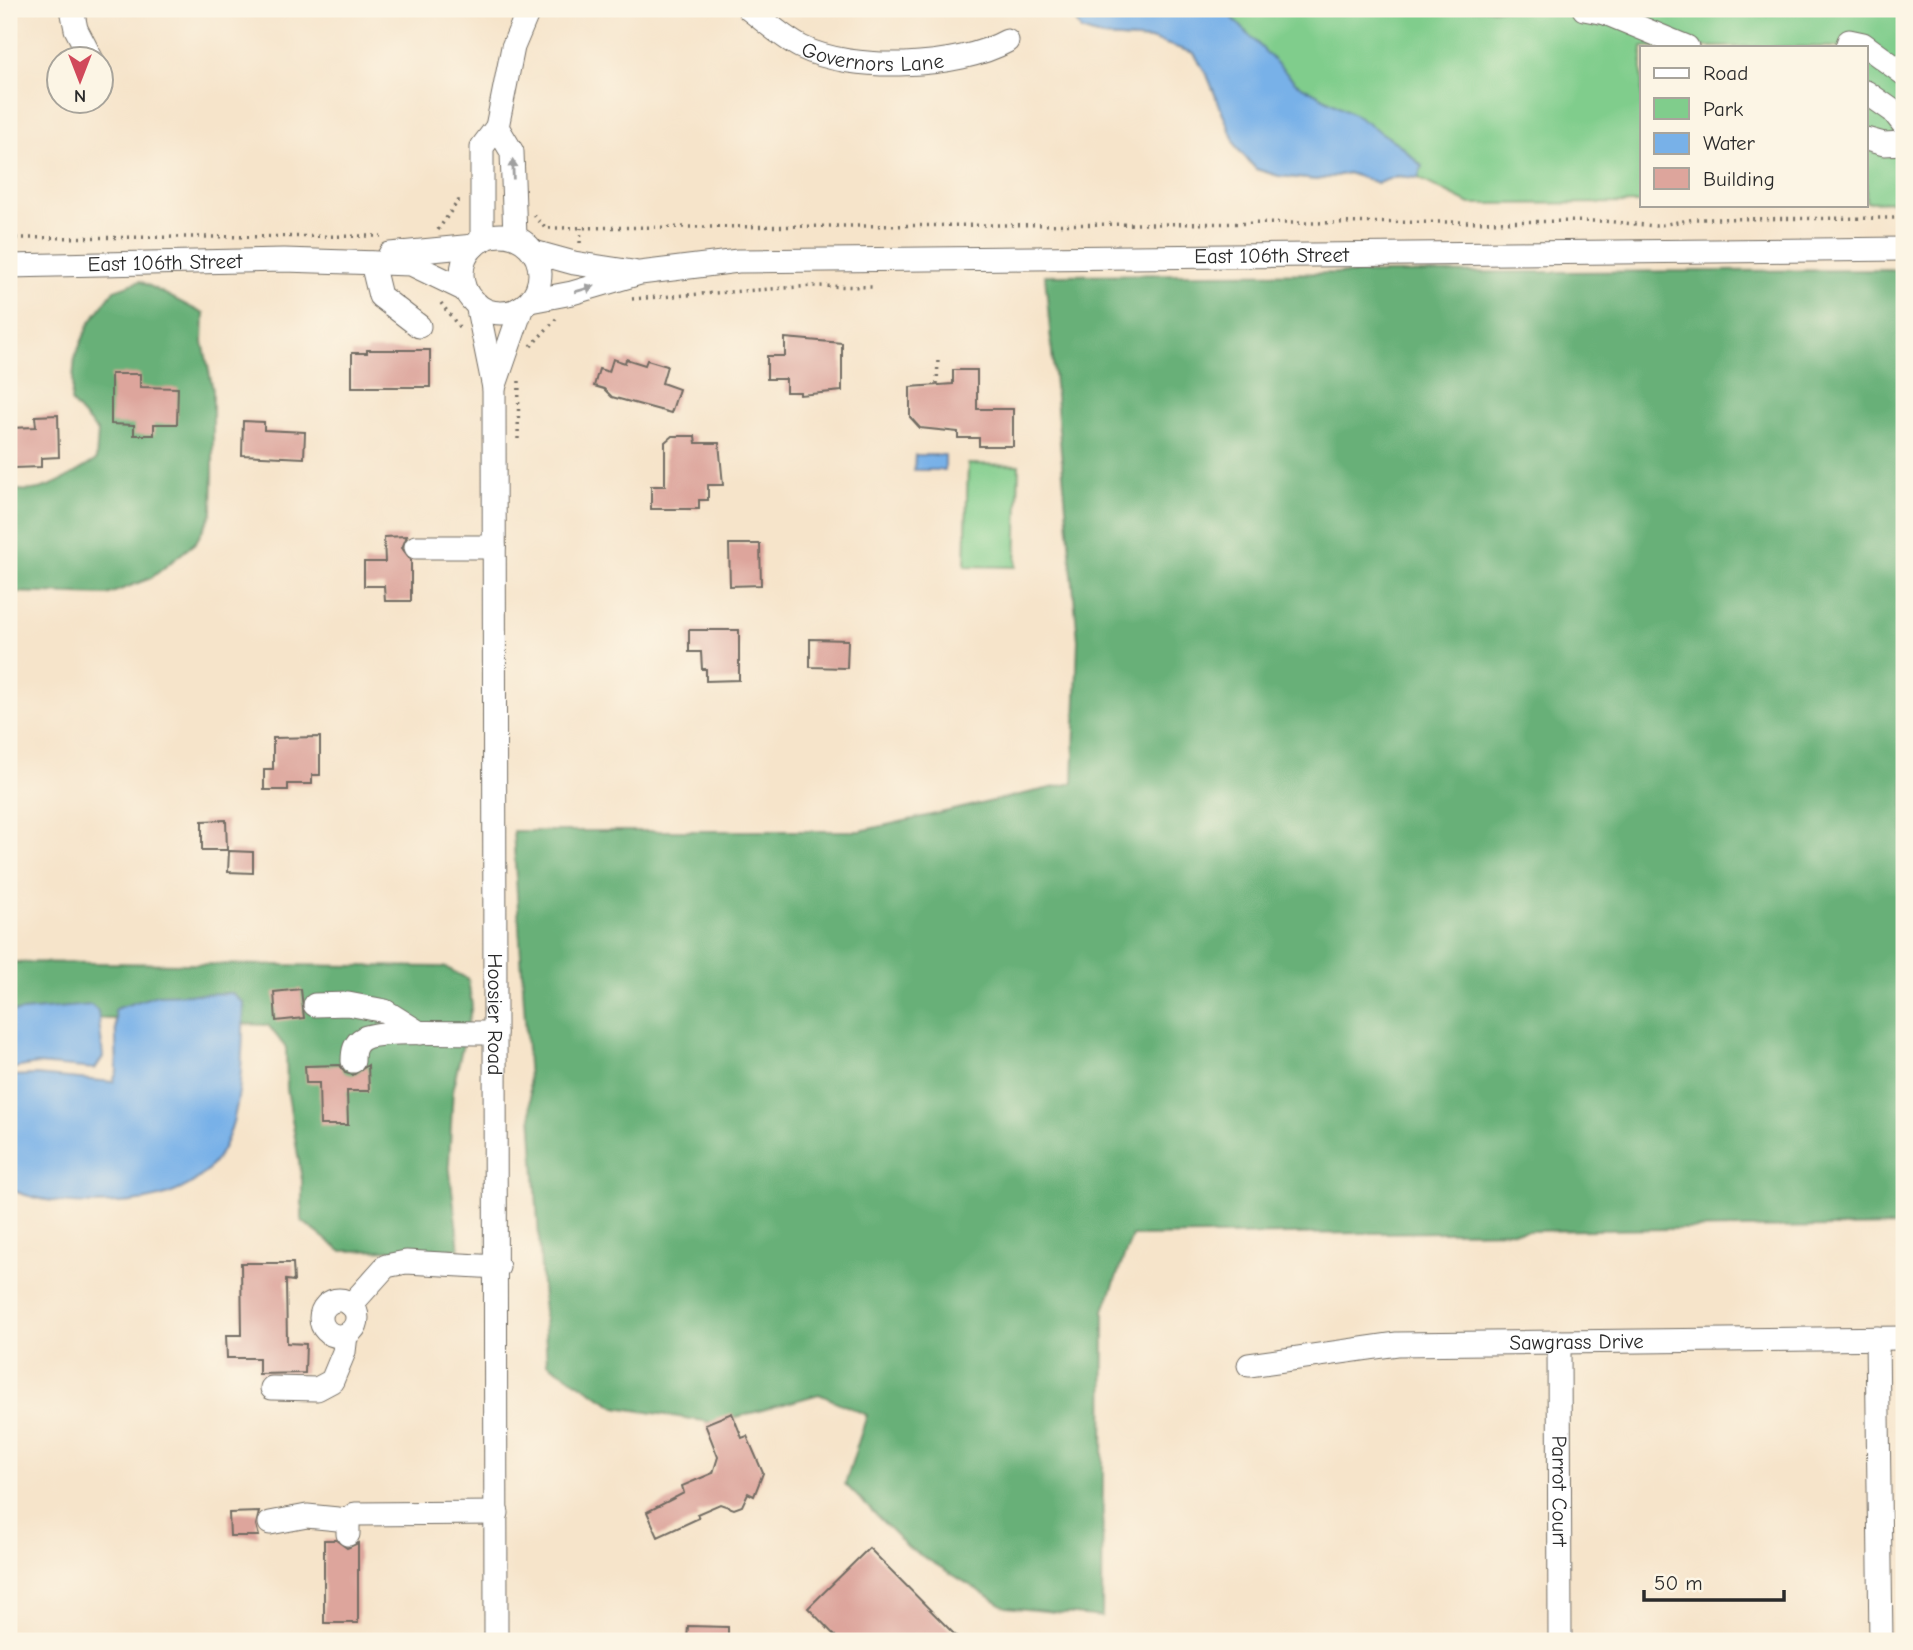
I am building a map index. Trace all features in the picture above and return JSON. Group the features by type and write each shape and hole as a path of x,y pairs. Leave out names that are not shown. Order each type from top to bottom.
{"street":[{"path":"72,9 76,29 85,46"},
{"path":"478,243 482,147 497,127 513,47 529,9"},
{"name":"Governors Lane","path":"749,9 803,48 826,57 854,61 945,62 969,57 1007,41"},
{"path":"1584,9 1605,13 1685,46"},
{"path":"1847,46 1849,41 1866,46"},
{"path":"1868,48 1904,74"},
{"path":"1868,93 1893,111 1904,125"},
{"path":"497,127 512,152 515,237"},
{"path":"1868,140 1884,144 1903,143 1904,138"},
{"path":"497,235 515,237 534,252 539,261 540,282 526,304 508,313 495,313 471,297 463,264 478,243 497,235"},
{"name":"East 106th Street","path":"321,260 478,243"},
{"name":"East 106th Street","path":"526,304 640,273 738,261 1904,249"},
{"name":"East 106th Street","path":"534,252 574,263 640,273"},
{"name":"East 106th Street","path":"9,265 321,260 411,264 471,297"},
{"path":"372,263 380,296 419,326"},
{"name":"Hoosier Road","path":"471,297 494,388 498,1267 496,1641"},
{"name":"Hoosier Road","path":"494,388 526,304"},
{"path":"416,547 494,547"},
{"path":"315,1005 348,1004 385,1011 422,1035"},
{"path":"353,1061 354,1048 362,1039 383,1034 495,1033"},
{"path":"272,1388 317,1389 332,1381 344,1352 346,1335 356,1325 357,1319 351,1305 386,1266 406,1262 498,1267"},
{"path":"1877,1338 1881,1641"},
{"name":"Sawgrass Drive","path":"1249,1365 1397,1345 1904,1338"},
{"name":"Parrot Court","path":"1559,1342 1560,1640"},
{"path":"270,1523 307,1517 348,1527 355,1514 497,1513"}],"path":[{"path":"545,228 1590,221 1655,226 1695,219 1904,218"},
{"path":"9,237 388,236"},
{"path":"623,300 671,294 741,293 813,286 874,287"},
{"path":"937,384 938,360"},
{"path":"518,439 520,375"}],"green space":[{"path":"1070,9 1904,9 1904,201 1868,202 1868,46 1640,46 1640,203 1470,204 1418,178 1397,176 1378,183 1348,173 1317,180 1279,176 1256,169 1237,148 1208,77 1194,53 1154,40 1103,37 1081,30"},
{"path":"1904,270 1904,1226 1132,1236 1104,1310 1102,1617 1006,1607 909,1548 845,1484 867,1415 819,1394 716,1423 616,1407 547,1363 513,831 860,831 1073,783 1078,640 1045,275"},
{"path":"140,281 204,314 203,342 213,390 212,513 196,542 151,578 107,595 9,592 9,488 43,488 65,479 96,460 98,432 71,402 75,357 89,324 114,290"},
{"path":"968,464 1019,465 1016,567 965,566"},
{"path":"9,962 445,967 468,979 472,1006 453,1087 449,1163 459,1249 341,1251 302,1221 302,1180 287,1089 286,1048 268,1025 9,1015"}],"water":[{"path":"1070,9 1224,9 1296,83 1352,113 1400,145 1422,166 1418,178 1397,176 1378,183 1348,173 1317,180 1279,176 1256,169 1237,148 1208,77 1194,53 1154,40 1103,37 1081,30"},
{"path":"915,455 945,455 945,470 914,470"},
{"path":"232,993 244,1003 241,1076 236,1109 228,1138 213,1163 192,1183 161,1197 105,1204 49,1201 9,1189 9,1076 35,1075 113,1082 117,1071 115,1009 157,995"},
{"path":"91,1005 98,1011 103,1057 95,1069 37,1064 9,1069 11,1012"}],"building":[{"path":"785,338 842,343 842,391 800,395 800,392 786,392 786,379 767,379 767,356 785,356"},
{"path":"367,350 430,350 430,387 352,387 352,353 367,353"},
{"path":"613,359 625,363 626,359 645,365 647,360 667,366 662,383 679,389 671,413 612,397 604,389 594,386 599,369 609,372"},
{"path":"953,370 977,370 977,409 1013,409 1013,446 979,446 979,438 958,438 958,432 920,428 910,417 910,387 953,384"},
{"path":"111,374 140,374 140,387 178,388 177,424 154,424 154,435 134,435 134,425 111,424"},
{"path":"58,415 59,457 41,458 41,467 13,468 13,459 9,459 9,428 36,427 35,416"},
{"path":"243,421 264,422 264,430 305,432 304,458 242,455"},
{"path":"672,436 695,436 696,443 719,443 723,485 708,485 708,500 699,500 699,509 651,509 651,486 665,486 665,442"},
{"path":"407,536 402,548 411,560 411,601 385,601 384,586 364,586 364,562 385,562 384,537"},
{"path":"729,544 760,544 761,585 730,586"},
{"path":"689,630 739,630 739,680 706,681 701,652 689,652"},
{"path":"810,639 848,640 847,668 810,667"},
{"path":"320,737 320,775 312,775 312,784 288,784 288,790 264,790 264,769 273,769 273,738"},
{"path":"226,820 227,850 202,850 202,821"},
{"path":"229,851 253,852 253,873 228,872"},
{"path":"301,989 304,1018 276,1021 274,992"},
{"path":"340,1065 345,1073 353,1075 368,1065 369,1091 347,1091 348,1125 320,1125 319,1083 306,1083 305,1066"},
{"path":"241,1263 293,1263 294,1281 286,1280 287,1343 306,1344 305,1373 259,1374 259,1358 227,1358 226,1335 242,1335"},
{"path":"732,1413 742,1438 747,1436 763,1473 754,1496 748,1493 742,1506 734,1509 720,1504 697,1514 699,1518 658,1537 647,1512 684,1493 682,1486 713,1473 718,1457 705,1424"},
{"path":"259,1512 256,1525 259,1536 230,1536 229,1513"},
{"path":"324,1540 336,1540 347,1548 358,1543 358,1623 324,1623"},
{"path":"869,1548 961,1641 840,1641 808,1608"},
{"path":"688,1626 728,1627 728,1641 687,1641"}]}
